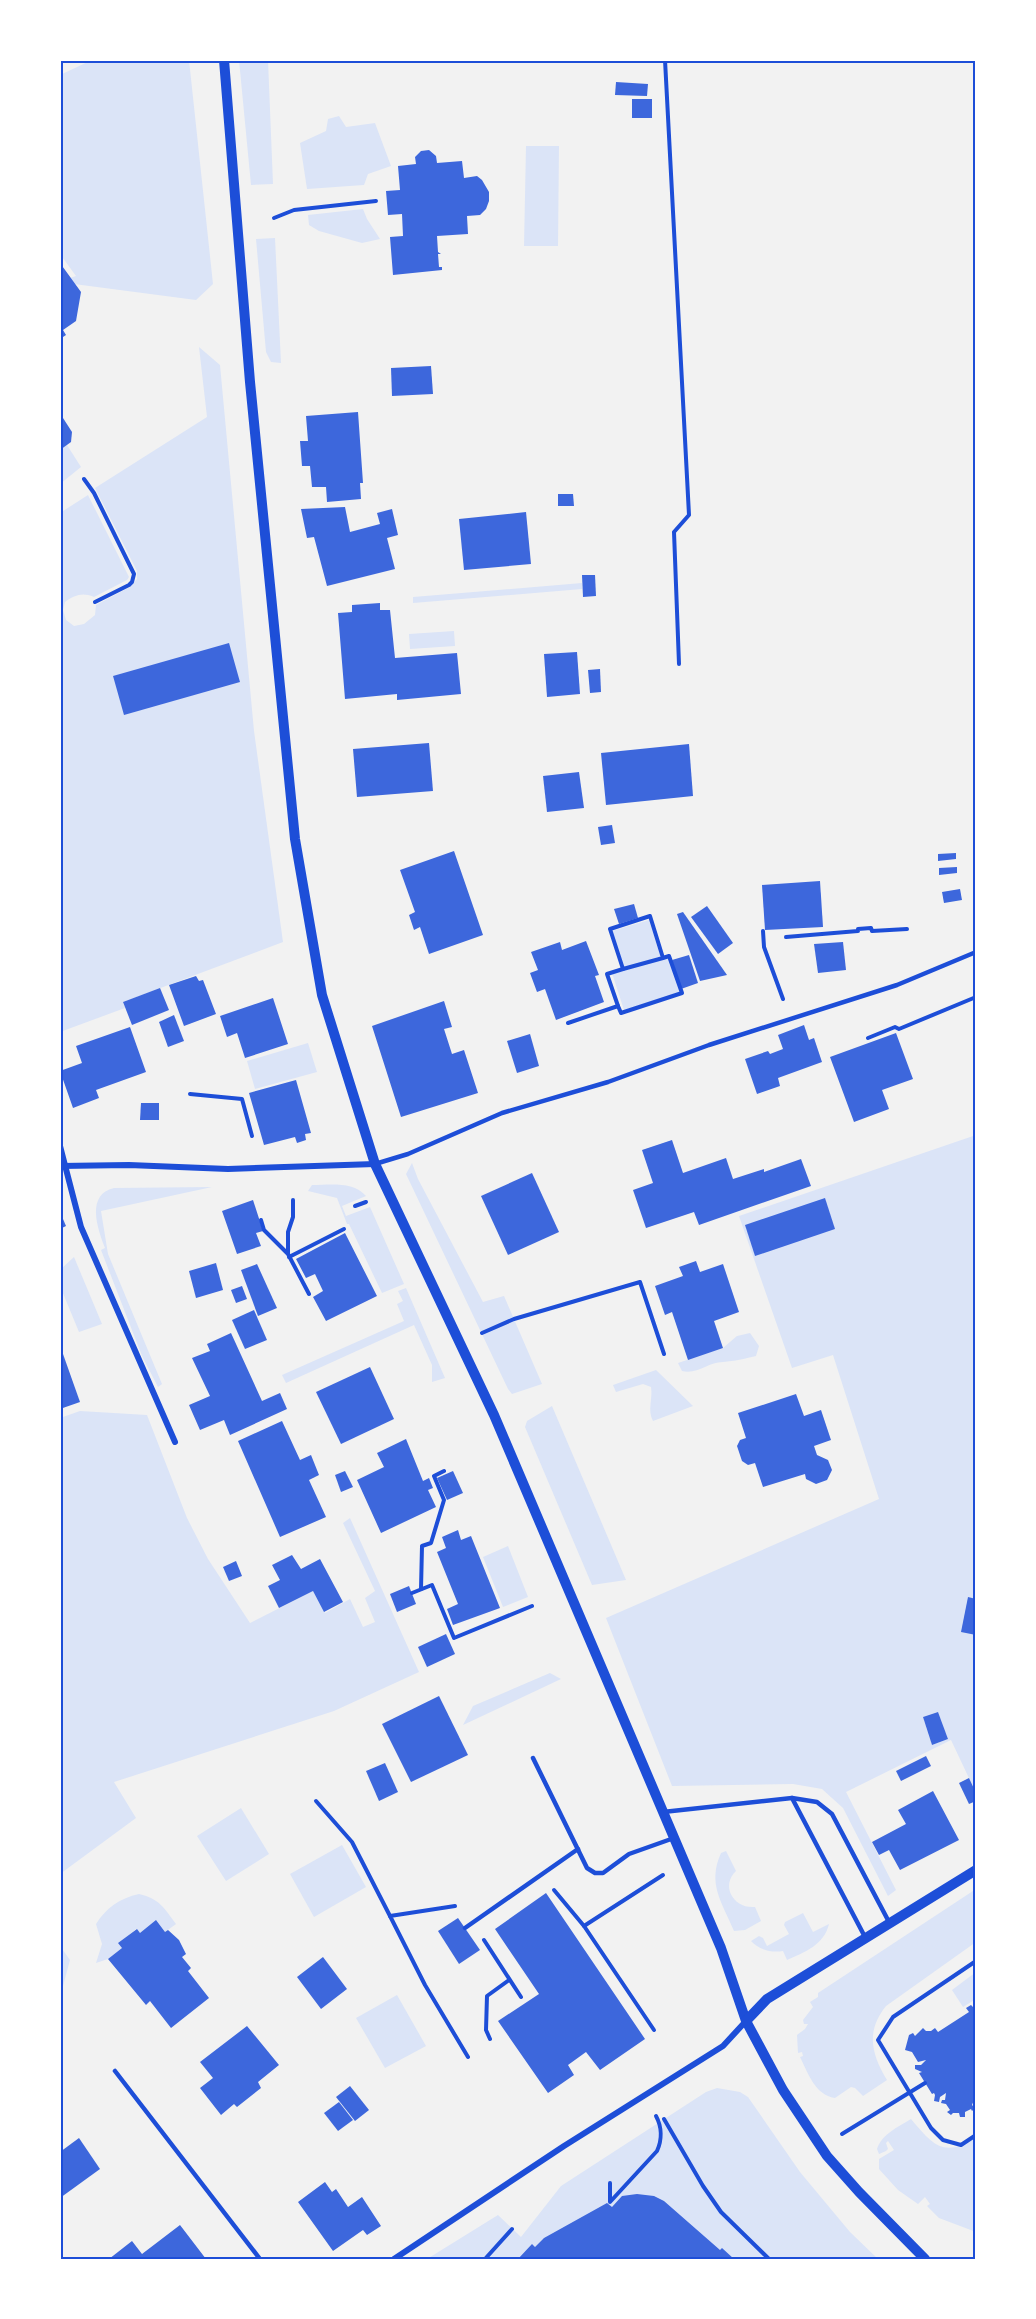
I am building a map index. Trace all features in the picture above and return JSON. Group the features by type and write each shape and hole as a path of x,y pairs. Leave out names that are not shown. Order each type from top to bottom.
{"street":[{"path":"224,60 245,332 296,839 322,995 375,1164 494,1415 721,1948 746,2021 783,2090 827,2156 925,2259"},
{"path":"60,1146 63,1166 81,1227 175,1442"},
{"path":"63,1166 129,1165 228,1169 375,1164"},
{"path":"394,2259 564,2145 723,2046 767,1999 976,1870"}],"lane":[{"path":"375,1164 408,1154 502,1113 608,1082 709,1045 897,985 976,952"},
{"path":"533,1758 587,1868 595,1873 603,1873 629,1854 674,1838"},
{"path":"663,1812 792,1798 817,1802 832,1814 890,1922"},
{"path":"792,1798 865,1937"},
{"path":"465,1928 578,1849"},
{"path":"115,2071 260,2259"}],"path":[{"path":"665,60 689,515 674,532 679,663"},
{"path":"274,218 294,210 376,201"},
{"path":"84,479 94,494 134,574 129,585 95,602"},
{"path":"623,969 610,929 650,916 663,958"},
{"path":"786,938 871,928 872,931 907,929"},
{"path":"763,931 764,947 791,1019"},
{"path":"669,956 682,993 621,1013 607,974 663,958 669,956"},
{"path":"868,1038 896,1027 899,1029 976,997"},
{"path":"568,1023 618,1006"},
{"path":"190,1094 242,1100 252,1136"},
{"path":"289,1255 288,1232 293,1217 293,1200"},
{"path":"261,1220 264,1230 289,1255 309,1294"},
{"path":"289,1255 344,1228"},
{"path":"459,1342 514,1319 640,1282 664,1354"},
{"path":"421,1589 422,1546 431,1543 444,1500 434,1476 444,1471"},
{"path":"412,1593 432,1585 454,1638 532,1606"},
{"path":"316,1801 351,1842 425,1985 468,2057"},
{"path":"541,1875 584,1926 654,2030"},
{"path":"584,1926 663,1875"},
{"path":"390,1916 460,1906 521,1997"},
{"path":"976,1960 893,2017 878,2040 931,2128 943,2140 961,2145 976,2135"},
{"path":"490,2039 486,2030 487,1996 509,1980"},
{"path":"843,2134 925,2083"},
{"path":"610,2182 610,2202 657,2151 661,2143 659,2122 656,2116"},
{"path":"664,2119 721,2212 769,2259"},
{"path":"485,2259 512,2229"}],"shaded area":[{"path":"92,60 189,60 213,284 196,300 74,284 70,278 76,276 60,254 60,75"},
{"path":"239,60 268,60 273,184 251,185"},
{"path":"339,116 346,127 375,123 391,166 368,174 364,185 307,189 300,143 326,131 328,119"},
{"path":"526,146 559,146 558,246 524,246"},
{"path":"363,209 380,239 362,243 319,231 309,225 308,215"},
{"path":"275,238 281,363 271,362 266,352 256,239"},
{"path":"199,347 220,365 254,731 283,942 123,1002 125,1008 60,1032 60,513 88,495 129,577 94,597 79,595 65,602 63,610 66,620 74,626 84,624 95,615 96,605 130,587 137,579 137,571 95,488 207,417"},
{"path":"67,445 81,467 60,484 60,450"},
{"path":"582,583 582,589 413,603 413,597"},
{"path":"454,631 455,646 410,649 409,634"},
{"path":"649,920 661,958 624,968 612,931"},
{"path":"669,957 681,992 624,1010 612,973"},
{"path":"308,1043 317,1072 255,1089 247,1061"},
{"path":"976,1135 976,1718 973,1719 976,1725 976,1793 951,1740 846,1792 896,1890 888,1896 843,1808 822,1789 793,1784 672,1786 606,1618 879,1499 833,1355 792,1368 739,1216","holes":["938,1712 948,1739 932,1745 923,1717"]},
{"path":"412,1163 418,1179 483,1302 504,1296 542,1384 512,1394 508,1389 406,1174"},
{"path":"312,1185 348,1186 361,1191 366,1196 342,1206 346,1216 370,1207 404,1284 382,1293 347,1224 337,1198 308,1191"},
{"path":"212,1187 101,1211 108,1254 162,1384 158,1387 142,1356 101,1250 105,1248 97,1223 97,1205 99,1198 105,1192 114,1188"},
{"path":"74,1257 102,1324 79,1332 60,1286 60,1270"},
{"path":"406,1288 445,1378 432,1382 432,1365 414,1325 286,1383 282,1375 404,1321 397,1304 403,1301 398,1291"},
{"path":"750,1333 759,1346 756,1356 712,1364 687,1372 682,1371 678,1363 723,1348 737,1336"},
{"path":"656,1370 693,1406 653,1421 650,1413 651,1387 643,1384 616,1392 613,1385"},
{"path":"552,1406 626,1580 592,1585 525,1427 527,1421"},
{"path":"80,1411 147,1415 187,1518 208,1559 250,1623 313,1591 325,1613 350,1599 363,1627 375,1622 365,1598 375,1591 343,1523 350,1518 419,1672 334,1711 114,1782 136,1818 60,1874 60,1418"},
{"path":"508,1546 528,1597 503,1607 483,1557"},
{"path":"550,1673 561,1679 463,1725 473,1706"},
{"path":"241,1808 269,1854 226,1881 197,1836"},
{"path":"342,1845 366,1887 314,1917 290,1874"},
{"path":"726,1851 736,1871 731,1877 729,1890 741,1904 755,1907 761,1921 745,1930 734,1931 718,1893 715,1874 721,1853"},
{"path":"976,1889 976,1942 886,2006 879,2016 873,2034 873,2043 878,2062 887,2080 863,2096 851,2087 835,2098 822,2093 806,2070 800,2057 803,2056 802,2052 798,2053 797,2035 808,2024 804,2024 803,2020 813,2007 810,2002 818,1997 818,1993"},
{"path":"139,1894 157,1901 176,1924 165,1932 140,1933 136,1929 119,1943 122,1948 108,1959 96,1963 102,1944 96,1924 114,1904"},
{"path":"803,1913 813,1932 829,1924 823,1937 807,1951 787,1960 783,1951 766,1950 751,1941 759,1936 763,1938 767,1946 789,1934 784,1925 785,1922"},
{"path":"60,1946 70,1960 63,1986 60,1982"},
{"path":"976,1972 976,1999 963,2007 952,1990"},
{"path":"397,1995 426,2046 385,2068 356,2018"},
{"path":"717,2088 740,2092 748,2097 800,2172 850,2232 878,2259 427,2259 498,2215 521,2237 561,2186 706,2092"},
{"path":"911,2119 926,2136 939,2146 955,2147 976,2138 976,2232 939,2218 927,2206 930,2204 925,2197 918,2204 898,2190 879,2169 879,2159 894,2150 888,2141 886,2143 888,2149 879,2154 877,2149 879,2144 891,2131"}],"building":[{"path":"616,82 648,84 647,96 615,95"},
{"path":"632,99 652,99 652,118 632,118"},
{"path":"429,150 436,156 437,163 462,161 464,178 477,176 482,180 489,192 489,201 486,209 480,215 467,216 468,234 437,236 438,252 441,254 438,254 439,267 442,267 442,270 393,275 390,237 403,236 402,214 388,215 386,191 400,190 398,166 416,164 415,157 421,151"},
{"path":"60,263 81,292 76,321 63,330 66,335 60,339"},
{"path":"431,366 433,394 392,396 391,368"},
{"path":"358,412 363,483 360,483 361,499 327,502 326,487 312,487 310,466 302,466 300,441 308,441 306,416"},
{"path":"60,417 72,432 71,442 60,450"},
{"path":"558,494 573,494 574,506 558,506"},
{"path":"345,507 350,532 380,524 377,513 392,509 398,535 387,538 395,569 327,586 314,537 307,538 301,509"},
{"path":"526,512 531,564 464,570 459,519"},
{"path":"582,575 595,575 596,596 583,597"},
{"path":"380,603 380,610 390,610 395,658 457,653 461,694 397,700 397,694 345,699 338,613 352,612 352,605"},
{"path":"229,643 240,682 124,715 113,676"},
{"path":"577,652 580,694 547,697 544,654"},
{"path":"600,669 601,692 590,693 588,670"},
{"path":"429,743 433,791 357,797 353,749"},
{"path":"689,744 693,796 606,805 601,753"},
{"path":"579,772 584,808 547,812 543,776"},
{"path":"612,825 615,843 601,845 598,827"},
{"path":"454,851 483,935 429,954 420,927 414,930 409,915 415,912 400,870"},
{"path":"956,853 956,859 938,861 938,854"},
{"path":"957,867 957,873 939,875 939,868"},
{"path":"820,881 823,927 765,930 762,885"},
{"path":"960,889 962,900 944,903 942,892"},
{"path":"634,904 638,918 619,924 614,909"},
{"path":"707,906 733,943 718,954 691,917"},
{"path":"683,912 727,975 700,981 677,914"},
{"path":"586,941 599,975 595,976 604,1002 556,1020 545,989 537,992 530,973 538,970 531,952 560,942 562,950"},
{"path":"843,942 846,970 818,973 814,944"},
{"path":"689,955 698,983 681,989 672,960"},
{"path":"196,976 199,981 203,980 216,1014 184,1026 169,985"},
{"path":"160,988 169,1010 132,1025 123,1002"},
{"path":"273,998 288,1044 245,1058 237,1033 227,1037 220,1016"},
{"path":"444,1001 452,1027 444,1029 452,1054 464,1050 478,1093 401,1117 372,1026"},
{"path":"174,1015 184,1041 168,1047 159,1022"},
{"path":"804,1025 809,1040 814,1038 822,1062 778,1078 780,1086 757,1094 745,1059 768,1051 770,1054 783,1049 778,1035"},
{"path":"130,1027 146,1072 96,1090 99,1098 73,1108 60,1071 82,1063 76,1046"},
{"path":"896,1033 913,1079 882,1090 889,1109 854,1122 830,1057"},
{"path":"530,1034 539,1066 517,1073 507,1041"},
{"path":"296,1080 311,1133 305,1134 306,1140 297,1143 295,1137 264,1145 249,1093"},
{"path":"141,1103 159,1103 159,1120 140,1120"},
{"path":"672,1140 683,1173 726,1158 733,1179 764,1169 764,1172 801,1159 811,1186 699,1225 694,1212 646,1228 633,1190 653,1183 642,1150"},
{"path":"532,1173 559,1232 508,1255 481,1196"},
{"path":"825,1198 835,1229 755,1256 745,1225"},
{"path":"253,1200 263,1231 256,1233 261,1246 237,1254 222,1211"},
{"path":"60,1212 66,1226 60,1229"},
{"path":"345,1233 377,1296 326,1321 313,1297 323,1291 315,1274 306,1278 296,1259"},
{"path":"696,1261 700,1272 723,1264 739,1312 714,1321 723,1348 688,1360 672,1312 665,1315 655,1286 683,1276 679,1267"},
{"path":"216,1263 223,1290 196,1298 189,1271"},
{"path":"257,1264 277,1308 258,1316 241,1270"},
{"path":"242,1286 247,1299 236,1303 231,1290"},
{"path":"254,1310 267,1340 245,1349 232,1320"},
{"path":"231,1333 262,1401 280,1393 287,1409 230,1435 224,1420 200,1430 189,1405 210,1396 192,1358 210,1351 207,1344"},
{"path":"63,1354 80,1402 60,1409 60,1355"},
{"path":"370,1367 394,1419 341,1444 316,1392"},
{"path":"796,1394 804,1416 821,1410 831,1440 814,1446 817,1455 828,1460 832,1470 827,1480 816,1484 806,1479 805,1474 763,1487 755,1463 748,1465 742,1461 737,1446 740,1440 746,1438 738,1413"},
{"path":"282,1421 300,1460 311,1455 319,1475 309,1480 326,1517 280,1537 238,1441"},
{"path":"406,1439 423,1481 429,1478 433,1488 428,1490 436,1507 381,1533 357,1480 384,1467 377,1453"},
{"path":"345,1471 353,1487 341,1492 335,1475"},
{"path":"453,1471 463,1493 447,1500 437,1478"},
{"path":"458,1530 461,1540 471,1536 500,1608 453,1625 447,1609 458,1604 437,1552 446,1548 442,1537"},
{"path":"292,1555 301,1569 320,1559 343,1602 324,1612 313,1591 279,1608 268,1586 280,1580 272,1565"},
{"path":"236,1561 242,1576 229,1581 223,1567"},
{"path":"409,1586 416,1604 397,1612 390,1594"},
{"path":"968,1597 976,1599 976,1635 961,1632"},
{"path":"446,1634 455,1654 427,1667 418,1647"},
{"path":"439,1696 468,1755 411,1782 382,1724"},
{"path":"938,1712 948,1739 932,1745 923,1717"},
{"path":"926,1756 931,1766 901,1781 896,1771"},
{"path":"385,1763 398,1792 379,1801 366,1771"},
{"path":"969,1778 976,1793 976,1801 969,1804 959,1783"},
{"path":"933,1791 959,1840 900,1870 889,1850 879,1855 872,1842 906,1824 898,1810"},
{"path":"546,1893 645,2039 600,2070 586,2052 568,2065 574,2075 548,2093 498,2021 539,1994 495,1929"},
{"path":"458,1918 480,1950 459,1964 438,1931"},
{"path":"156,1920 165,1932 168,1930 179,1940 186,1954 182,1957 191,1968 188,1971 209,1998 171,2028 150,2001 146,2005 108,1959 122,1948 118,1943 137,1929 140,1933"},
{"path":"323,1957 347,1989 321,2009 297,1977"},
{"path":"971,2005 976,2007 976,2098 972,2105 975,2108 965,2112 965,2117 960,2117 959,2113 951,2115 947,2112 950,2110 946,2104 941,2103 945,2100 946,2093 940,2097 939,2102 934,2101 935,2095 932,2094 919,2073 922,2072 915,2069 915,2065 921,2065 926,2060 918,2062 912,2052 905,2050 909,2035 913,2033 915,2036 923,2028 931,2031 935,2028 938,2032 969,2012 966,2008"},
{"path":"247,2026 279,2065 258,2082 261,2088 237,2107 234,2104 221,2115 200,2088 213,2078 200,2062"},
{"path":"350,2086 369,2110 355,2121 336,2097"},
{"path":"339,2102 353,2120 338,2131 324,2113"},
{"path":"79,2138 100,2169 60,2198 60,2152"},
{"path":"325,2182 332,2192 336,2189 348,2207 362,2197 381,2226 367,2235 363,2230 333,2251 298,2202"},
{"path":"637,2194 654,2196 664,2201 720,2250 722,2248 734,2259 518,2259 532,2244 535,2247 544,2238 607,2203 612,2207 622,2196"},
{"path":"180,2225 206,2259 109,2259 132,2241 142,2254"}]}
